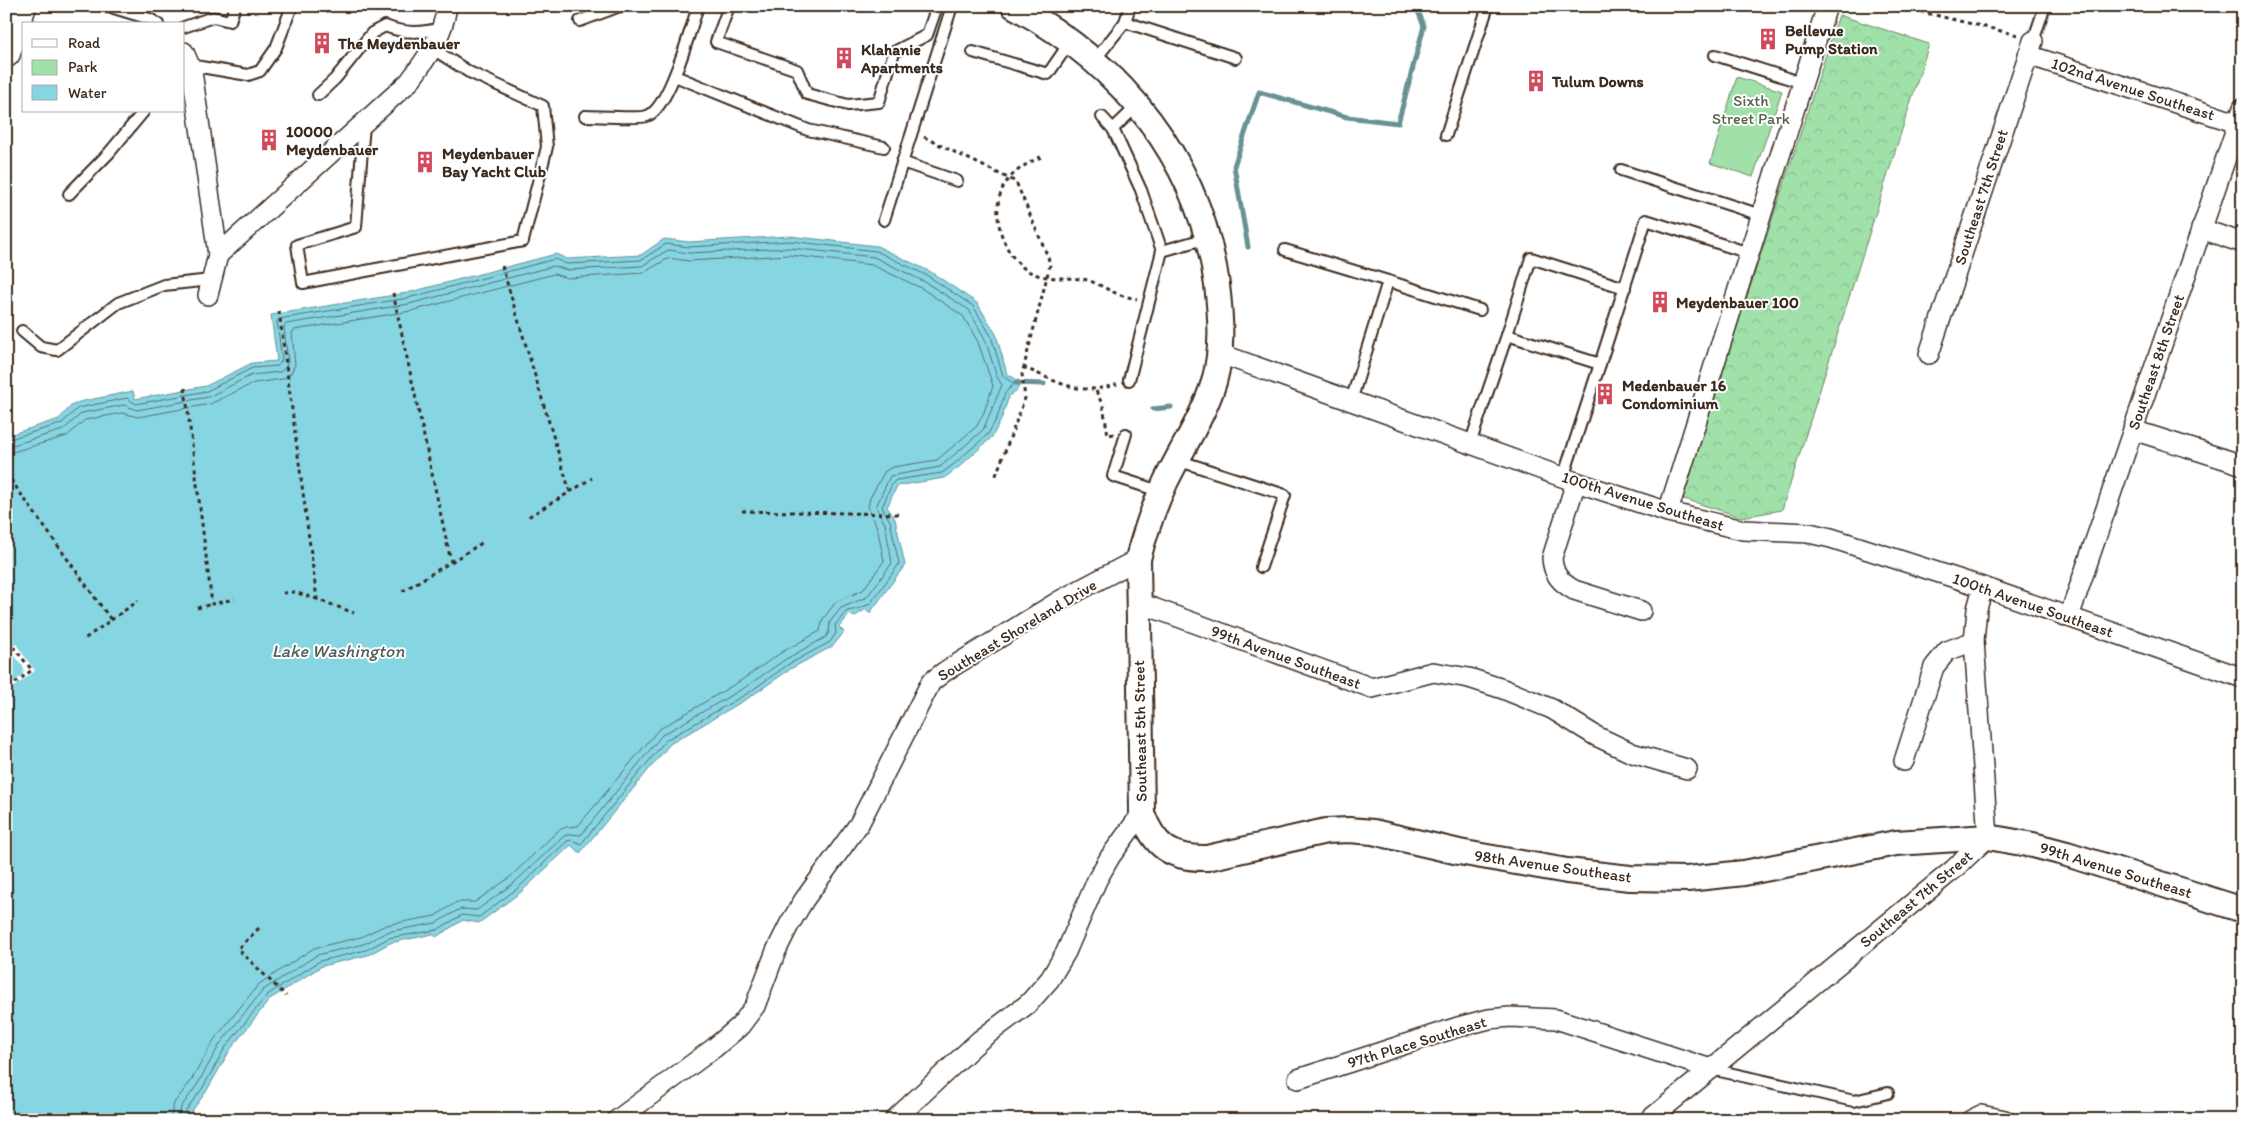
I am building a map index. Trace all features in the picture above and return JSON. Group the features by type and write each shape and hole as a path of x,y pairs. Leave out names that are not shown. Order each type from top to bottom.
{"main road":[{"path":"6,53 22,6"}],"street":[{"path":"218,255 409,82 433,49 442,28 447,6"},
{"path":"1668,512 1827,6"},
{"name":"Southeast 5th Street","path":"894,1120 980,1040 1029,1003 1050,979 1066,952 1097,880 1110,857 1142,813 1137,602 1138,558 1146,528 1162,492 1203,412 1214,383 1221,354 1221,312 1214,264 1202,215 1182,169 1150,119 1113,78 1071,41 1025,9"},
{"name":"102nd Avenue Southeast","path":"2031,48 2240,116"},
{"name":"Southeast 7th Street","path":"1928,354 2031,48"},
{"path":"186,58 218,255 210,288"},
{"name":"Southeast 8th Street","path":"2068,617 2134,430 2240,116"},
{"path":"2201,229 2243,243"},
{"name":"100th Avenue Southeast","path":"1221,354 1569,480 1668,512 1743,530 1809,533 1831,538 1983,587 2243,678"},
{"path":"2134,430 2243,465"},
{"path":"1569,480 1552,558 1553,568 1557,577 1574,590 1641,611"},
{"name":"Southeast Shoreland Drive","path":"617,1120 714,1048 740,1026 755,1006 776,951 789,925 804,900 860,824 932,682 944,672 1059,601 1138,558"},
{"path":"1983,587 1977,609 1974,641 1988,837"},
{"name":"99th Avenue Southeast","path":"1137,602 1372,688 1433,672 1469,678 1503,688 1552,710 1596,736 1632,753 1687,769"},
{"path":"1904,761 1934,667 1947,652 1974,641"},
{"name":"98th Avenue Southeast","path":"1142,813 1148,830 1155,840 1164,848 1190,858 1208,858 1326,831 1349,830 1373,832 1459,852 1567,871 1630,878 1687,879 1744,873 1896,843 1988,837"},
{"name":"Southeast 7th Street","path":"1649,1120 1954,869 1988,837"},
{"name":"99th Avenue Southeast","path":"1988,837 2033,845 2068,854 2243,910"},
{"name":"97th Place Southeast","path":"1298,1079 1458,1027 1490,1019 1510,1017 1556,1019 1711,1069"},
{"path":"1971,1120 1981,1115 2005,1120"}],"lane":[{"path":"107,6 155,22"},
{"path":"185,27 213,17 230,21 235,6"},
{"path":"186,58 248,74 260,71 276,48 292,6"},
{"path":"580,21 620,6"},
{"path":"585,116 647,116 658,108 675,76 698,6"},
{"path":"729,6 716,42 797,70 807,94 848,104 879,102 894,52 927,35 937,6"},
{"path":"884,220 952,6"},
{"path":"1094,61 1125,22 1130,6"},
{"path":"1446,135 1488,6"},
{"path":"2031,48 2045,6"},
{"path":"1125,22 1236,58"},
{"path":"318,95 335,80 372,33 385,26 401,33 423,33 442,28"},
{"path":"973,52 1048,74 1071,41"},
{"path":"364,123 363,158 356,227 297,245 303,283 523,241 548,146 543,106 469,72 433,49"},
{"path":"1715,55 1803,83"},
{"path":"675,76 808,130 884,147"},
{"path":"1114,129 1137,105"},
{"path":"69,194 109,153 143,112"},
{"path":"1102,117 1114,129 1141,190 1162,250 1129,380"},
{"path":"902,162 957,181"},
{"path":"1622,170 1761,215"},
{"path":"1569,480 1600,364 1646,220 1749,253"},
{"path":"1162,250 1208,238"},
{"path":"1285,250 1480,310"},
{"path":"1470,444 1531,258 1625,288"},
{"path":"1351,401 1388,281"},
{"path":"22,331 41,347 57,350 118,303 164,286 210,288"},
{"path":"1507,335 1600,364"},
{"path":"1126,434 1112,476 1162,492"},
{"path":"1177,460 1285,496 1261,567"},
{"path":"1711,1069 1854,1101 1888,1093"}],"path":[{"path":"1897,6 2009,33 2031,48"},
{"path":"912,132 1011,178 1019,186 1048,257 1047,276 1023,367 1024,404 995,478"},
{"path":"1041,157 1020,168 1005,184 999,201 1003,240 1015,260 1032,273 1086,280 1104,286 1117,294 1149,302"},
{"path":"502,266 570,492"},
{"path":"393,293 451,562"},
{"path":"279,311 317,599"},
{"path":"1023,367 1059,383 1096,391 1129,380"},
{"path":"185,388 212,604"},
{"path":"1096,391 1103,406 1108,435 1126,434"},
{"path":"6,473 111,620"},
{"path":"528,517 592,478"},
{"path":"742,511 898,514"},
{"path":"401,592 485,541"},
{"path":"283,593 294,592 354,613"},
{"path":"197,608 234,599"},
{"path":"83,640 138,600"},
{"path":"6,654 14,648 32,670 6,690"},
{"path":"259,928 238,949 286,996"}],"green space":[{"path":"1839,15 1929,44 1782,510 1741,517 1681,498"},
{"name":"Sixth Street Park","path":"1737,77 1782,91 1753,177 1710,163"}],"water":[{"name":"Lake Washington","path":"790,236 877,246 931,272 977,303 996,334 1007,374 1021,382 1017,390 1009,396 1001,420 992,437 958,468 944,478 897,486 887,507 895,519 905,565 870,613 866,609 854,617 850,614 839,627 844,632 833,646 792,668 750,697 670,744 580,853 571,845 521,892 479,923 463,920 436,937 433,934 390,943 368,955 322,966 270,999 230,1050 206,1092 191,1112 188,1120 6,1120 6,436 59,419 71,406 79,402 133,391 135,399 206,386 252,363 277,361 271,315 407,293 556,254 567,259 641,255 664,239 689,242"}],"pier":[{"path":"16,644 35,671 6,693 6,688 23,675 24,668 15,656 6,656 6,651"}],"waterway":[{"path":"1248,247 1234,166 1259,92 1347,117 1398,123 1424,26 1416,6"},
{"path":"1015,383 1044,384"},
{"path":"1153,409 1171,407"}],"place":[{"name":"Bellevue Pump Station","path":"1768,39"},
{"name":"The Meydenbauer","path":"322,43"},
{"name":"Klahanie Apartments","path":"844,58"},
{"name":"Tulum Downs","path":"1536,81"},
{"name":"10000 Meydenbauer","path":"269,140"},
{"name":"Meydenbauer Bay Yacht Club","path":"425,162"},
{"name":"Meydenbauer 100","path":"1660,302"},
{"name":"Medenbauer 16 Condominium","path":"1605,394"}]}
